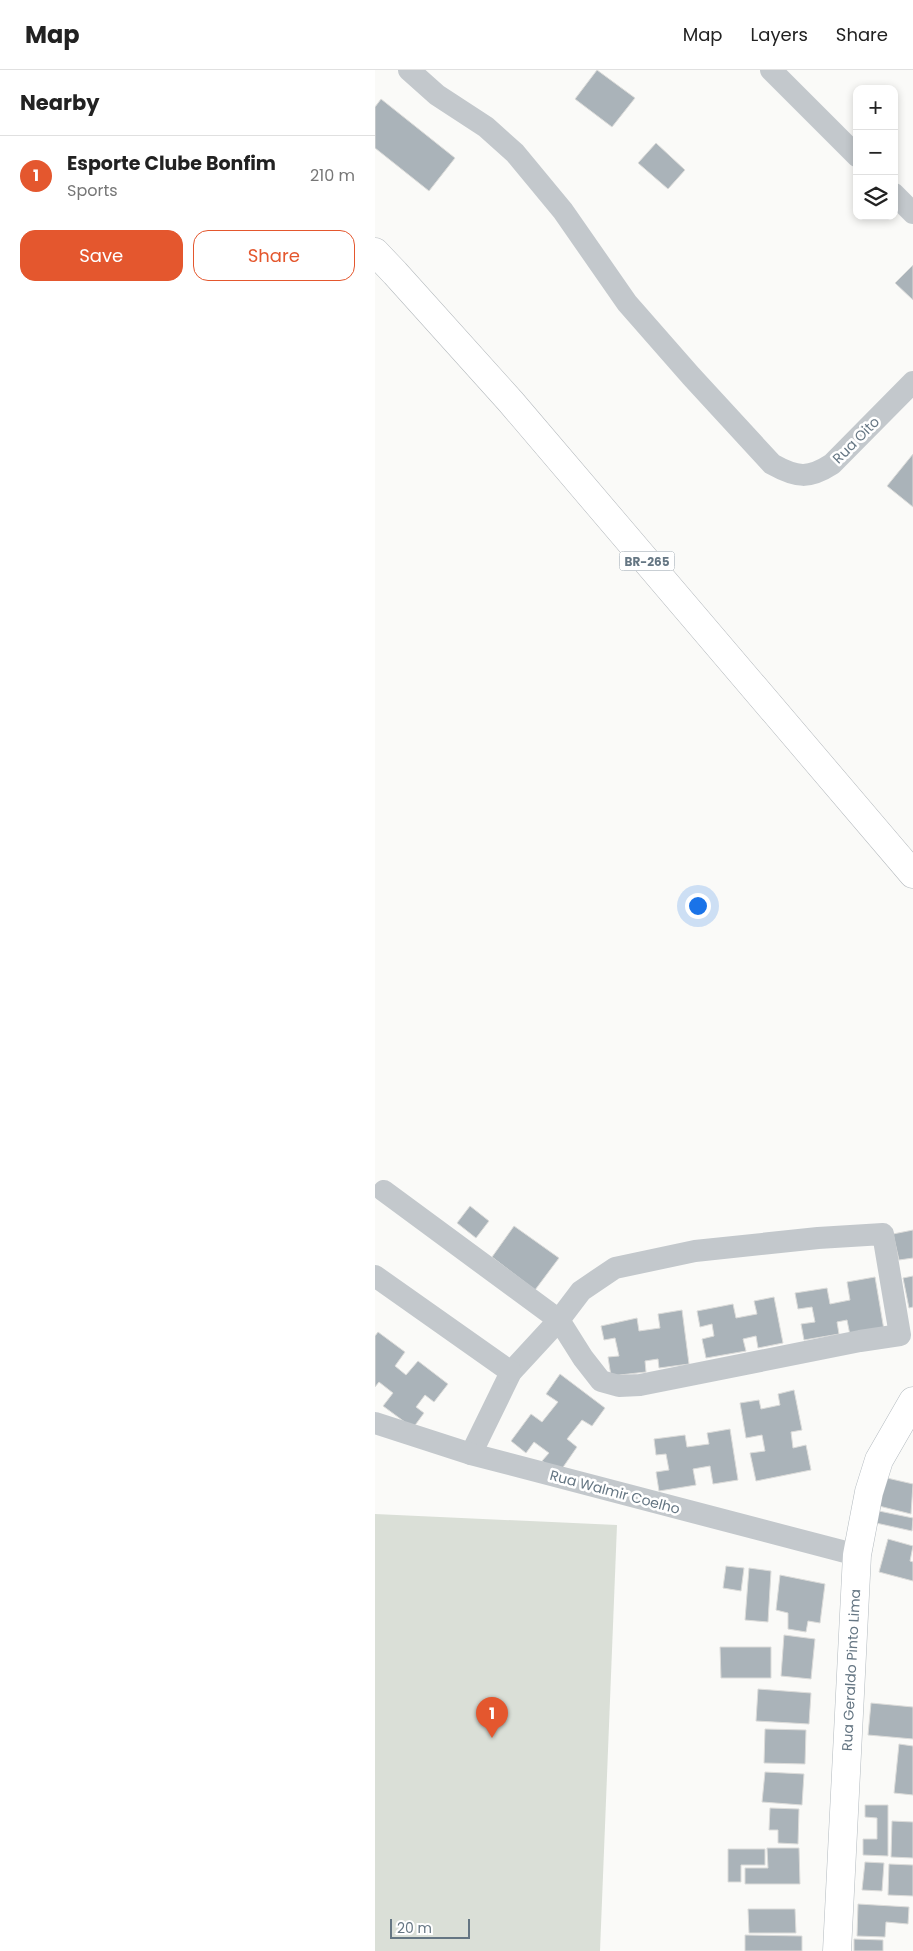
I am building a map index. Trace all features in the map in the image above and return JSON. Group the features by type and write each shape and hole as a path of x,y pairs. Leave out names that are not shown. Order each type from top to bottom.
{"main road":[{"name":"BR-265","path":"375,252 511,402 913,874"},
{"name":"Rua Geraldo Pinto Lima","path":"837,1951 857,1555 869,1492 879,1460 913,1401"}],"street":[{"name":"Rua Oito","path":"409,70 437,95 486,127 515,153 563,212 627,303 758,450 773,464 788,473 817,474 832,464 913,382"},
{"path":"771,70 853,152"},
{"path":"898,198 913,213"},
{"path":"384,1191 559,1320 583,1358 601,1381 619,1386 673,1380 821,1348 900,1335 883,1234 817,1238 695,1251 615,1268 581,1291 559,1320 511,1372 471,1454"},
{"path":"375,1276 511,1372"},
{"name":"Rua Walmir Coelho","path":"375,1423 471,1454 857,1555"}],"shaded area":[{"path":"375,1514 617,1525 600,1951 375,1951"}],"building":[{"path":"597,70 635,98 612,127 575,99"},
{"path":"381,99 455,158 429,191 375,148 375,107"},
{"path":"656,143 685,170 668,189 638,163"},
{"path":"913,265 913,300 895,283"},
{"path":"913,454 913,507 887,486"},
{"path":"470,1206 489,1221 476,1238 457,1223"},
{"path":"514,1226 559,1258 535,1290 492,1257"},
{"path":"913,1230 913,1258 899,1260 893,1234"},
{"path":"913,1276 913,1307 909,1308 903,1278"},
{"path":"875,1277 884,1330 850,1335 847,1320 837,1322 839,1334 804,1340 801,1324 815,1322 812,1307 798,1309 795,1293 827,1288 830,1304 850,1300 847,1282"},
{"path":"774,1297 783,1343 758,1348 756,1336 743,1339 746,1351 706,1358 702,1339 714,1336 712,1324 700,1327 697,1311 733,1304 736,1318 757,1314 754,1301"},
{"path":"682,1310 689,1364 659,1368 658,1359 645,1361 646,1372 611,1376 608,1357 619,1356 615,1338 604,1340 601,1326 637,1318 639,1331 660,1328 658,1314"},
{"path":"378,1332 405,1352 395,1366 406,1375 418,1361 448,1384 434,1402 425,1395 416,1407 424,1413 413,1428 383,1406 393,1393 379,1382 375,1387 375,1336"},
{"path":"560,1374 605,1408 592,1426 582,1420 567,1439 577,1447 559,1473 542,1461 549,1453 534,1442 526,1453 511,1441 531,1414 542,1422 558,1402 546,1394"},
{"path":"794,1390 802,1430 791,1432 793,1448 806,1445 811,1470 756,1481 750,1453 765,1451 762,1435 746,1438 740,1403 759,1400 761,1409 780,1405 778,1394"},
{"path":"730,1429 738,1480 713,1484 710,1466 693,1469 696,1485 659,1491 656,1472 669,1470 666,1454 656,1455 654,1439 685,1435 687,1447 709,1444 707,1433"},
{"path":"887,1478 913,1484 911,1514 879,1506"},
{"path":"879,1511 913,1518 912,1531 876,1523"},
{"path":"888,1539 913,1546 910,1561 913,1562 913,1581 879,1572"},
{"path":"726,1566 744,1568 741,1591 723,1588"},
{"path":"749,1568 771,1571 768,1622 745,1620"},
{"path":"780,1575 825,1584 820,1623 808,1621 806,1632 788,1629 788,1613 776,1610"},
{"path":"784,1635 815,1639 811,1679 781,1676"},
{"path":"720,1647 771,1647 771,1678 721,1678"},
{"path":"758,1689 811,1693 809,1724 756,1721"},
{"path":"871,1703 913,1707 913,1739 868,1735"},
{"path":"765,1729 806,1730 805,1764 764,1763"},
{"path":"899,1744 913,1746 913,1795 894,1793"},
{"path":"765,1772 804,1774 802,1805 762,1802"},
{"path":"865,1805 888,1805 888,1856 863,1855 863,1839 877,1839 877,1818 865,1817"},
{"path":"770,1808 799,1809 798,1844 778,1843 778,1830 769,1830"},
{"path":"892,1821 913,1822 913,1858 891,1857"},
{"path":"767,1848 799,1848 800,1884 745,1884 745,1868 768,1868"},
{"path":"728,1849 765,1849 765,1865 741,1865 741,1882 728,1882"},
{"path":"865,1862 884,1863 882,1891 862,1890"},
{"path":"889,1864 913,1865 913,1896 888,1895"},
{"path":"858,1904 909,1907 908,1924 886,1922 885,1937 857,1936"},
{"path":"748,1909 795,1909 796,1933 749,1933"},
{"path":"745,1935 802,1936 802,1951 745,1951"},
{"path":"854,1939 883,1940 883,1951 854,1951"}],"place":[{"name":"Esporte Clube Bonfim","path":"492,1738"}]}
